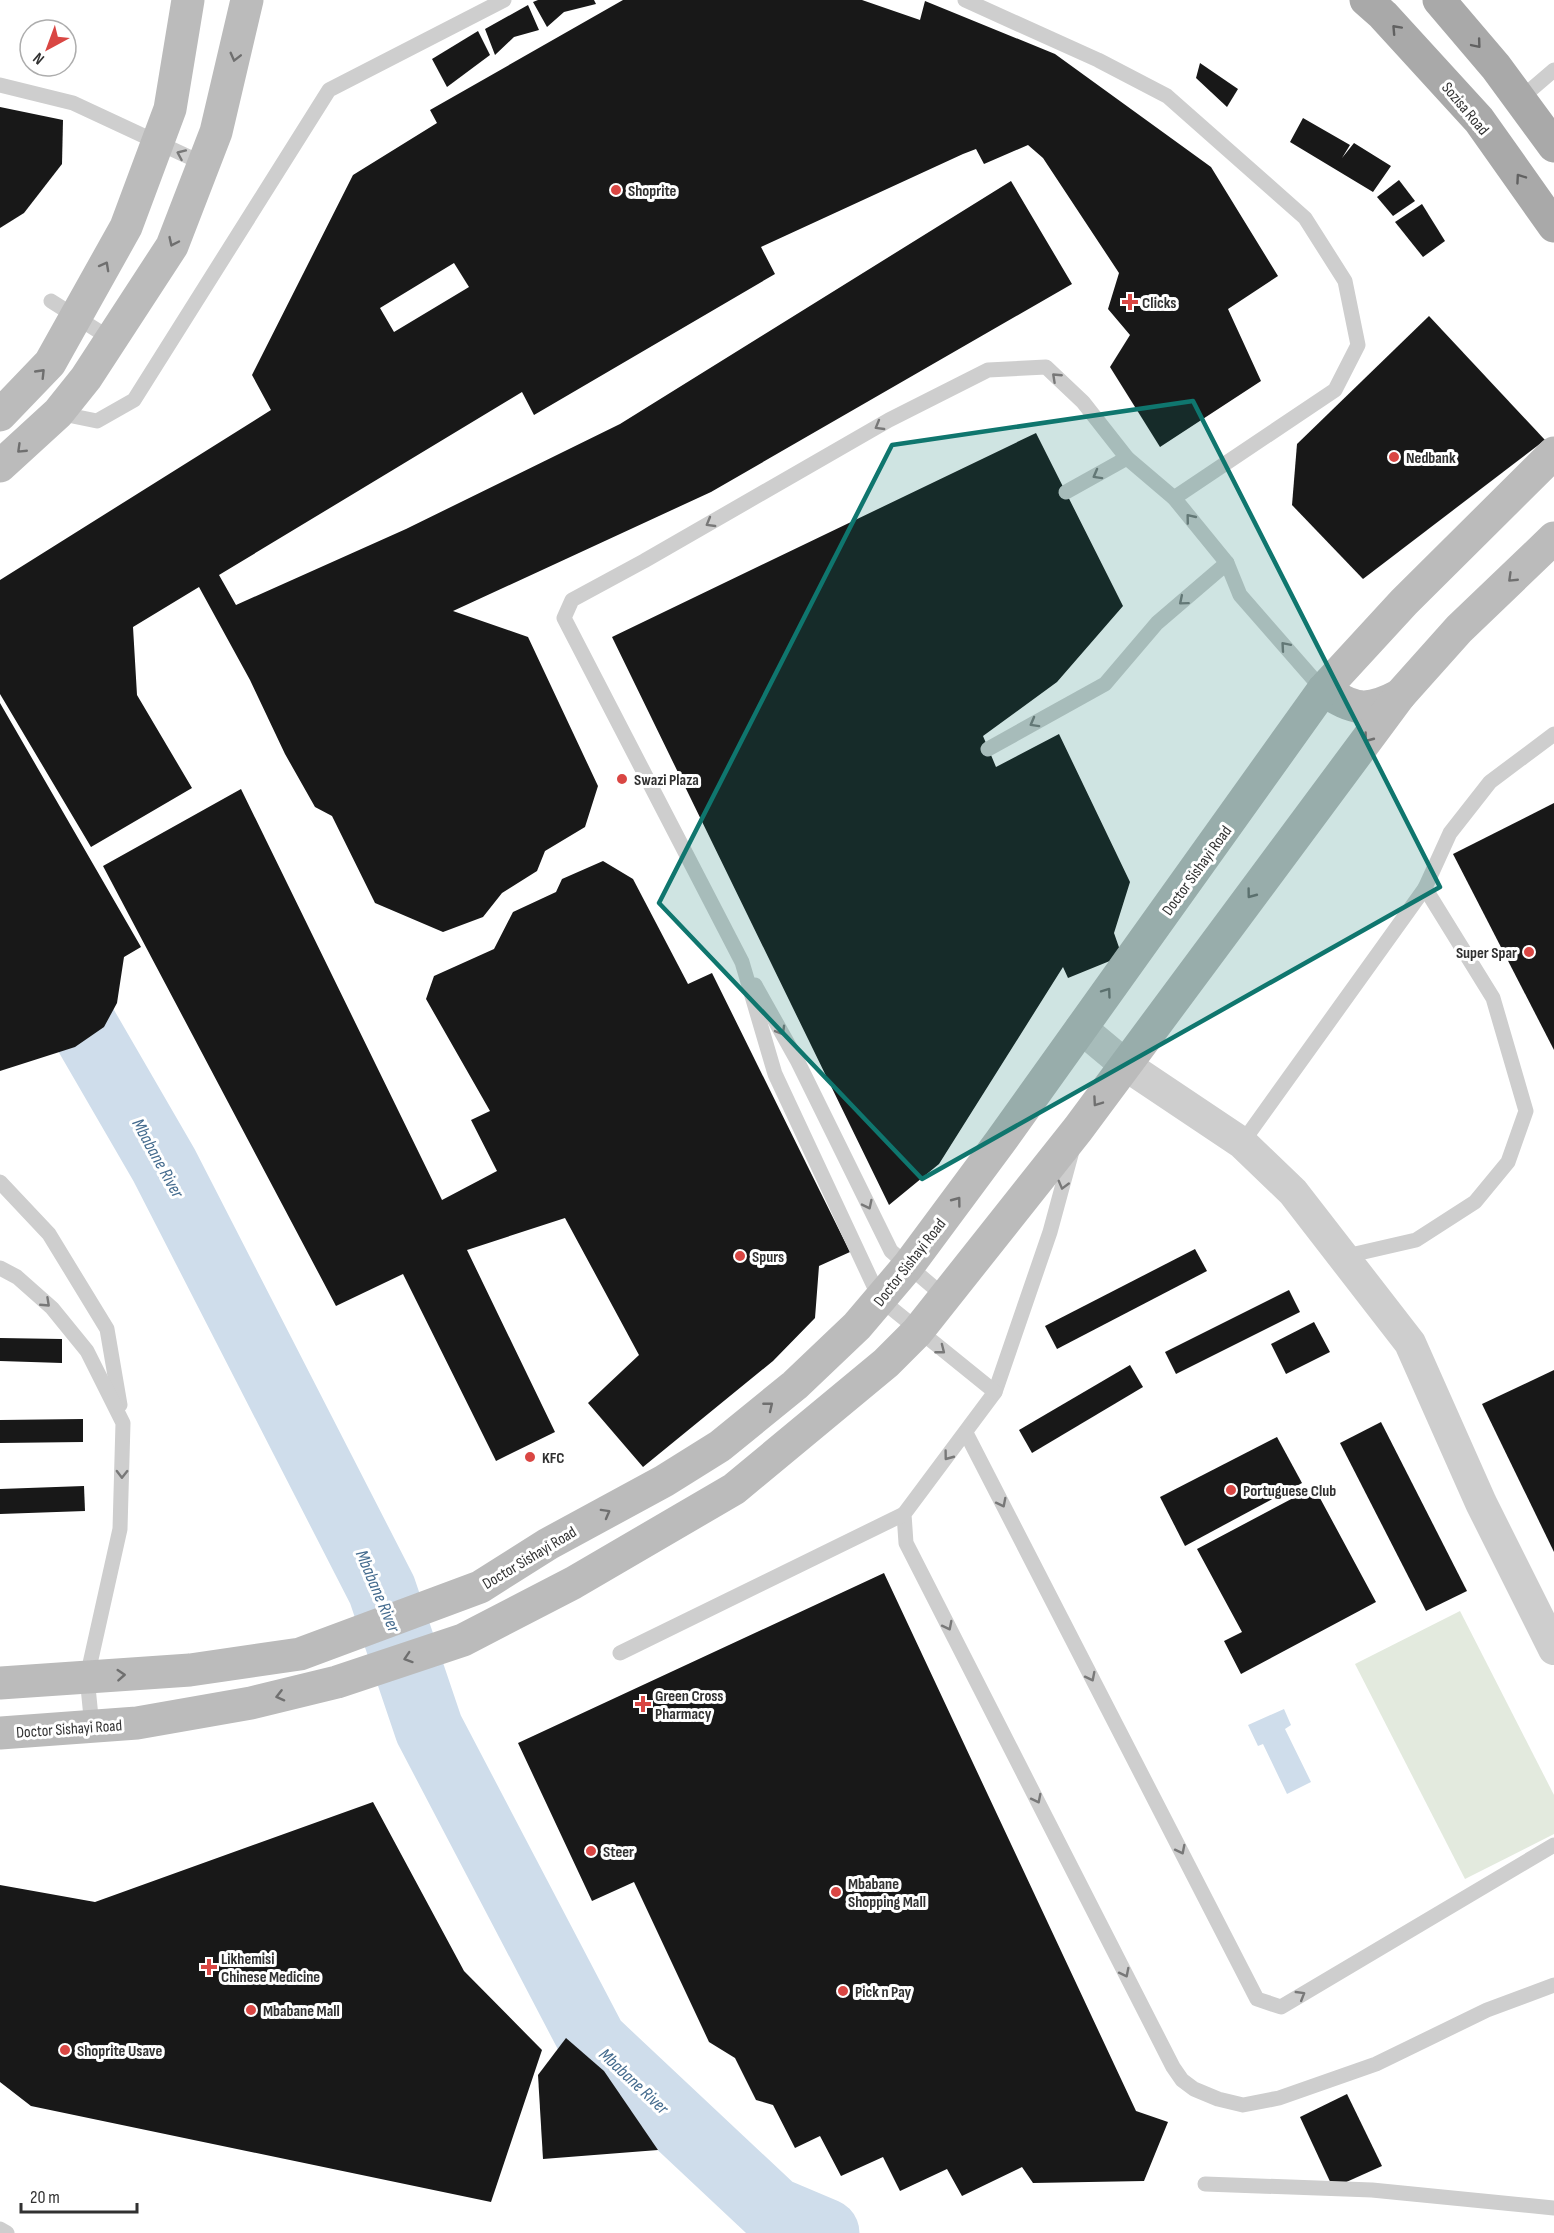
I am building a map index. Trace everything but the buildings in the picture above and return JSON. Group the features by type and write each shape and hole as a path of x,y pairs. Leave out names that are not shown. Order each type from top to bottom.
{"main road":[{"path":"0,415 51,363 64,309 126,227 170,109 188,0"},
{"path":"0,466 58,412 86,378 172,246 216,132 247,0"},
{"name":"Sozisa Road","path":"1366,0 1383,15 1479,120 1554,226"},
{"path":"1439,0 1520,99 1554,146"},
{"name":"Doctor Sishayi Road","path":"0,1683 190,1670 300,1654 480,1587 548,1545 664,1481 720,1446 795,1385 857,1326 908,1266 1323,690 1404,602 1554,453"},
{"name":"Doctor Sishayi Road","path":"0,1733 92,1727 171,1717 251,1702 337,1682 463,1640 573,1583 734,1489 886,1363 917,1332 1078,1129 1400,695 1459,629 1554,538"},
{"path":"1323,690 1344,704 1363,709 1383,704 1400,695"}],"street":[{"path":"1081,1028 1124,1064 1242,1143 1293,1192 1410,1343 1481,1503 1554,1649"}],"lane":[{"path":"58,412 97,421 134,400 329,90 504,0"},
{"path":"965,0 1098,60 1167,96 1305,218 1345,281 1358,345 1335,390 1174,498"},
{"path":"1520,99 1554,70"},
{"path":"0,85 73,103 204,164"},
{"path":"64,309 111,339"},
{"path":"945,1297 891,1251 797,1060 742,962 564,618 572,600 890,420 988,370 1046,367 1083,402 1127,458 1174,498 1227,563 1240,595 1323,690"},
{"path":"1066,492 1127,458"},
{"path":"988,749 1105,684 1157,622 1227,563"},
{"path":"1242,1143 1425,888 1450,833 1491,782 1554,734"},
{"path":"1342,1257 1416,1240 1475,1202 1508,1162 1526,1110 1493,998 1425,888"},
{"path":"742,962 775,1074 880,1299 917,1332 995,1392"},
{"path":"620,1653 904,1514 995,1392 1050,1232 1078,1129"},
{"path":"0,1182 49,1234 107,1329 123,1423 120,1529 87,1677 92,1727"},
{"path":"0,1268 17,1277 52,1308 87,1351 123,1423"},
{"path":"966,1433 1257,1999 1281,2007 1554,1845"},
{"path":"904,1514 906,1543 1173,2067 1182,2080 1194,2089 1218,2099 1243,2105 1279,2098 1376,2064 1487,2010 1554,1985"},
{"path":"1205,2184 1372,2190 1554,2208"},
{"path":"0,2229 7,2233"}],"highlighted area":[{"path":"1193,401 1440,887 922,1179 659,903 892,445"}],"shaded area":[{"path":"1460,1611 1554,1795 1554,1834 1465,1879 1355,1664"}],"water":[{"path":"1284,1709 1291,1725 1285,1729 1311,1782 1287,1794 1263,1744 1258,1746 1248,1725"}],"waterway":[{"name":"Mbabane River","path":"0,882 164,1165 382,1590 429,1729 593,2042 773,2211 825,2233"}],"place":[{"name":"Shoprite","path":"616,190"},
{"name":"Clicks","path":"1130,302"},
{"name":"Nedbank","path":"1394,457"},
{"name":"Swazi Plaza","path":"622,779"},
{"name":"Super Spar","path":"1529,952"},
{"name":"Spurs","path":"740,1256"},
{"name":"KFC","path":"530,1457"},
{"name":"Portuguese Club","path":"1231,1490"},
{"name":"Green Cross Pharmacy","path":"643,1704"},
{"name":"Steer","path":"591,1851"},
{"name":"Mbabane Shopping Mall","path":"836,1892"},
{"name":"Likhemisi Chinese Medicine","path":"209,1967"},
{"name":"Pick n Pay","path":"843,1991"},
{"name":"Mbabane Mall","path":"251,2010"},
{"name":"Shoprite Usave","path":"65,2050"}]}
